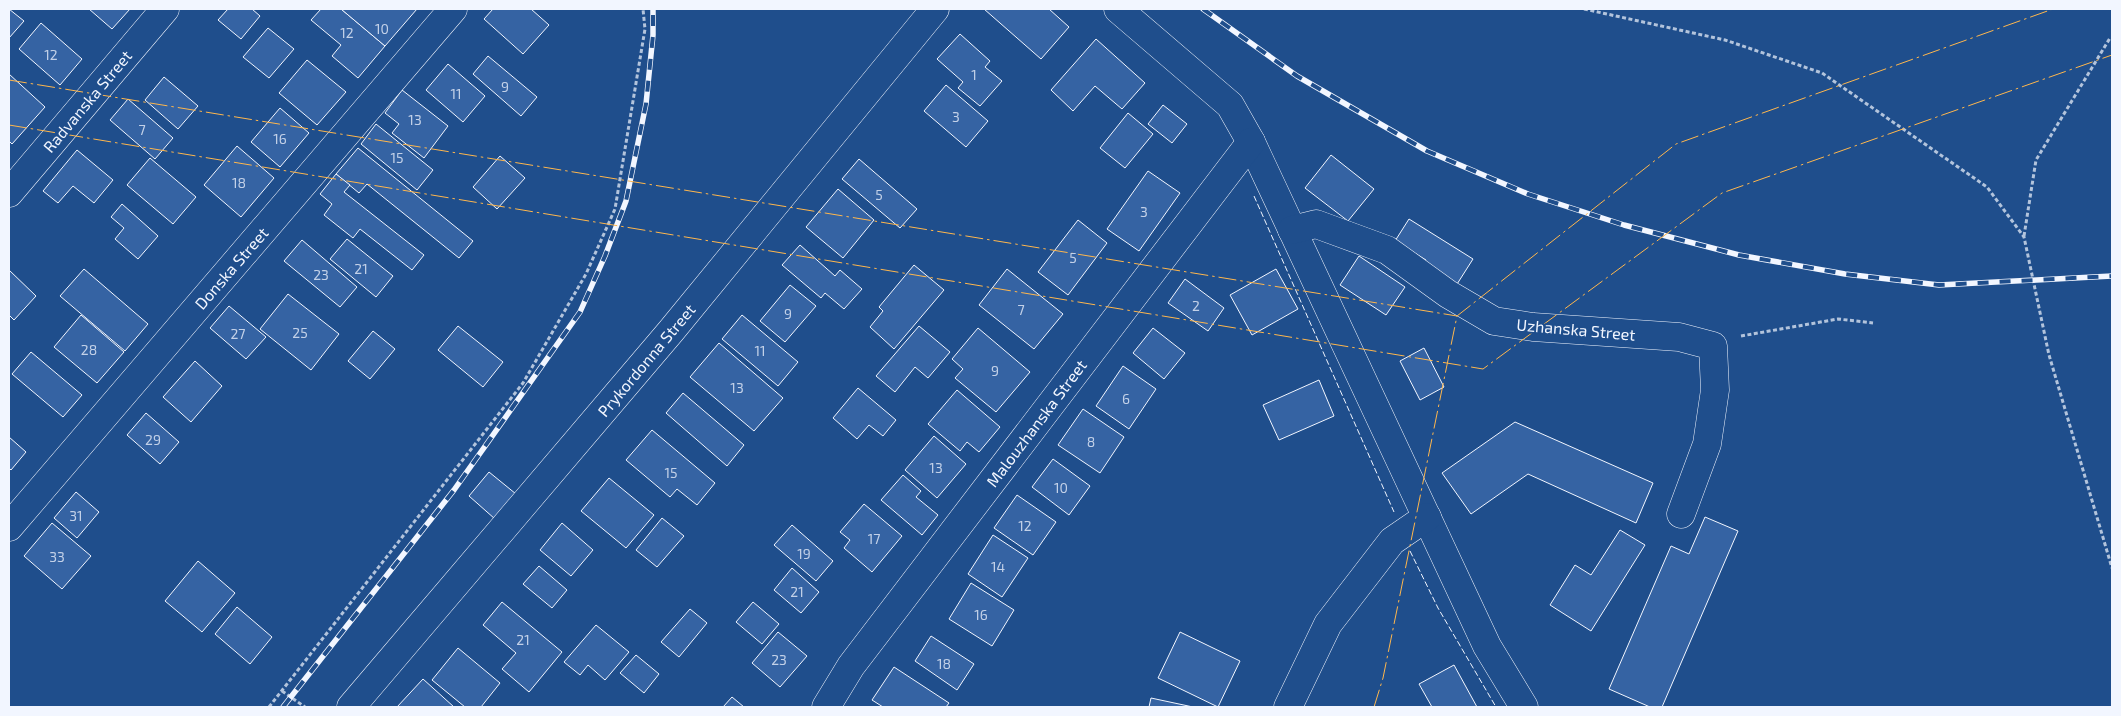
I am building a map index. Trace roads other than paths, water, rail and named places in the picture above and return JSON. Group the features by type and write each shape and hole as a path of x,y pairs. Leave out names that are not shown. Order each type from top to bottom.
{"street":[{"name":"Radvanska Street","path":"9,193 165,9"},
{"name":"Donska Street","path":"9,527 453,9"},
{"name":"Prykordonna Street","path":"351,707 671,331 936,9"},
{"path":"1118,9 1230,105 1251,142 1487,646 1524,707"},
{"name":"Malouzhanska Street","path":"826,707 851,666 1251,142"},
{"name":"Uzhanska Street","path":"1292,230 1316,224 1387,250 1448,294 1494,321 1533,326 1679,337 1713,346 1715,390 1707,444 1681,514"},
{"path":"1288,707 1328,624 1392,541 1427,517"}],"railway":[{"path":"283,707 454,490 580,312 605,256 626,201 646,104 653,35 653,9"},
{"path":"1203,9 1297,76 1427,151 1528,194 1624,225 1739,255 1845,274 1939,285 2112,276"}]}
